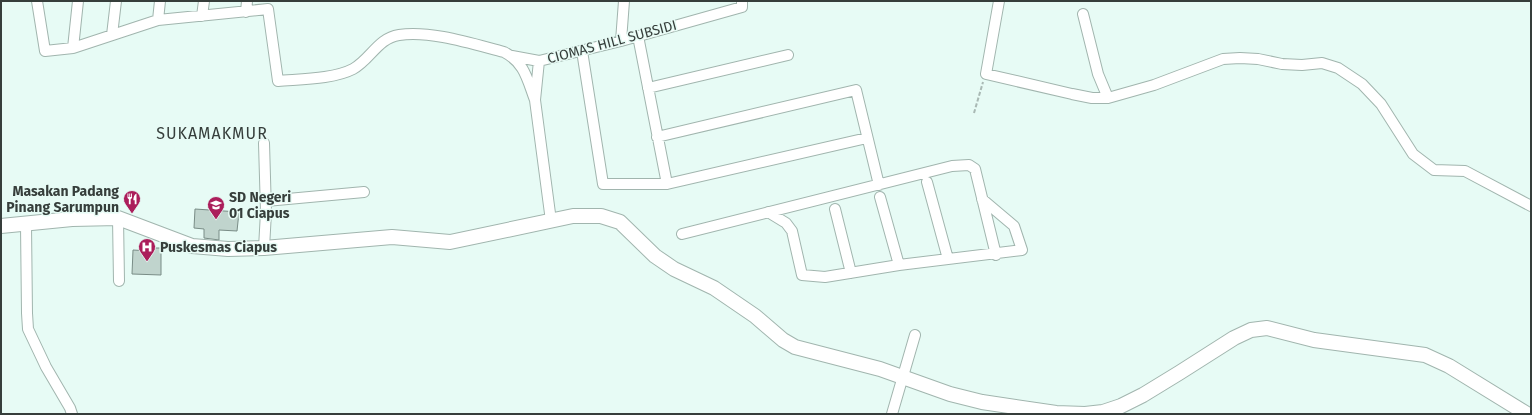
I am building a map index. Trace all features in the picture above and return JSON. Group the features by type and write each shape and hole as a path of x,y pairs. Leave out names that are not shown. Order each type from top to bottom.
{"street":[{"path":"37,1 45,51 73,48 158,20 268,10 278,81 348,72 355,68 383,43 399,35 441,37 504,52 512,56 539,61"},
{"path":"73,48 78,1"},
{"path":"112,35 116,1"},
{"path":"158,20 160,1"},
{"path":"202,16 204,1"},
{"path":"246,12 247,1"},
{"path":"621,41 624,1"},
{"name":"CIOMAS HILL SUBSIDI","path":"551,221 535,100 539,61 621,41 742,7 742,1"},
{"path":"999,1 986,74 1092,98 1108,98 1154,85 1223,59 1258,59 1282,64 1302,65 1322,63 1351,75 1362,84 1381,104 1413,154 1434,170 1465,171 1531,206"},
{"path":"1083,14 1098,74 1108,98"},
{"path":"638,36 667,184"},
{"path":"582,51 603,184 667,184 867,138"},
{"path":"648,88 788,55"},
{"path":"512,56 521,65 535,100"},
{"path":"657,138 856,90 879,185"},
{"path":"264,143 266,201 264,248"},
{"path":"682,234 952,166 969,165 975,170 996,254"},
{"path":"927,182 948,259"},
{"path":"266,201 364,192"},
{"path":"880,197 899,265"},
{"path":"768,212 786,223 792,231 802,275 825,278 899,265 1022,250 1014,226 982,199"},
{"path":"835,209 851,273"},
{"path":"1,226 26,225 72,219 118,218 179,242 197,247 264,248 392,237 450,242 551,221 592,215 601,216 620,222 663,261 714,288 755,316 782,340 795,347 903,377 950,394 982,402 1056,413 1103,412 1143,395 1234,338 1251,330 1267,328 1322,341 1425,355 1449,366 1526,414"},
{"path":"118,218 119,282"},
{"path":"26,225 27,322 33,341 72,414"},
{"path":"892,414 914,334"}],"path":[{"path":"974,113 986,74"}],"building":[{"name":"SD Negeri 01 Ciapus","path":"195,209 239,212 237,231 219,230 219,240 204,238 204,229 194,228"},
{"name":"Puskesmas Ciapus","path":"150,248 161,248 161,275 132,274 133,250 150,251"}],"place":[{"name":"Masakan Padang Pinang Sarumpun","path":"132,214"},
{"name":"SD Negeri 01 Ciapus","path":"216,220"},
{"name":"Puskesmas Ciapus","path":"147,262"}],"district":[{"name":"SUKAMAKMUR","path":"212,133"}]}
